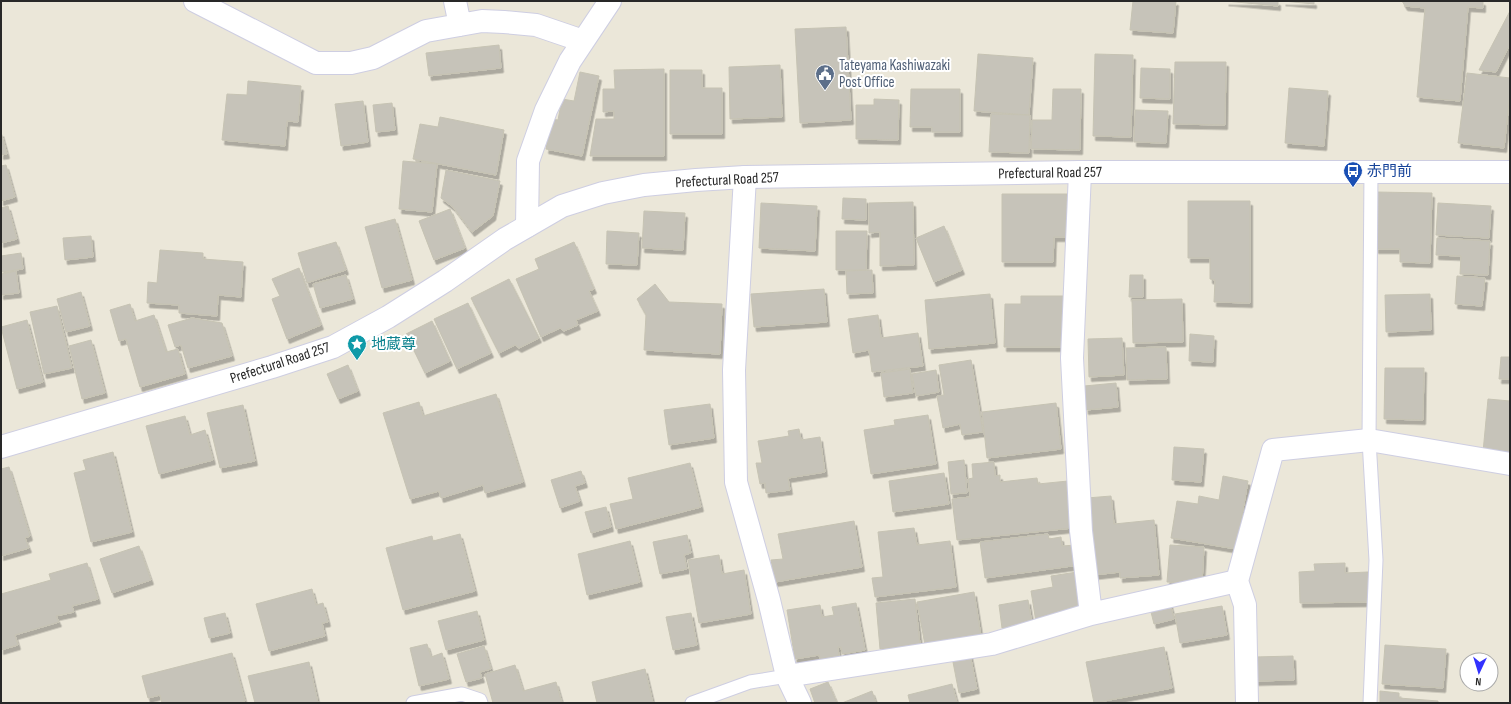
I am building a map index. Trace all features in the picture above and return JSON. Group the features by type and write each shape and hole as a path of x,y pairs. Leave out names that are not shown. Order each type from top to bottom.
{"street":[{"path":"195,1 316,62 351,63 366,60 373,58 426,31 482,21 536,25 583,41"},
{"path":"455,1 460,26"},
{"path":"527,226 528,161 546,110 570,61 610,1"},
{"path":"1080,172 1072,358 1081,530 1091,614"},
{"name":"Prefectural Road 257","path":"1,447 272,367 333,347 388,317 446,281 527,226 562,206 603,193 644,185 696,180 746,178 1080,172 1510,172"},
{"path":"746,178 734,370 736,482 769,600 787,676 800,703"},
{"path":"1246,703 1245,605 1237,581 1273,450 1369,440 1510,464"},
{"path":"787,676 992,644 1091,614 1237,581"}],"lane":[{"path":"1370,703 1376,560 1369,440 1371,172"},
{"path":"692,703 750,682 787,676"},
{"path":"413,703 462,694 480,700 481,703"}],"building":[{"path":"1133,1 1176,1 1173,33 1130,30"},
{"path":"1226,1 1278,1 1278,6"},
{"path":"1283,1 1314,1 1314,4"},
{"path":"1402,1 1483,1 1483,8 1468,7 1460,101 1417,97 1425,8 1405,6"},
{"path":"1510,11 1510,49 1508,48 1496,72 1479,70"},
{"path":"846,27 851,120 800,123 795,29"},
{"path":"499,45 501,68 429,76 426,53"},
{"path":"978,54 1033,58 1029,115 974,111"},
{"path":"1095,54 1133,55 1131,137 1093,136"},
{"path":"1175,62 1226,62 1225,125 1173,124"},
{"path":"780,65 782,117 730,119 729,67"},
{"path":"1141,68 1170,69 1170,99 1140,98"},
{"path":"664,69 664,156 590,156 596,119 614,119 614,111 603,112 603,89 615,89 614,70"},
{"path":"670,70 702,70 702,88 722,88 722,134 670,134"},
{"path":"580,72 599,76 582,156 546,149 551,119 558,120 562,99 574,101"},
{"path":"1467,73 1510,78 1510,94 1504,148 1458,143"},
{"path":"248,81 301,86 298,122 287,121 285,146 222,140 227,94 247,95"},
{"path":"1289,88 1328,91 1324,146 1285,143"},
{"path":"911,89 960,89 960,132 932,132 932,127 910,127"},
{"path":"1053,89 1081,89 1080,150 1031,149 1032,120 1052,120"},
{"path":"874,99 899,100 898,140 856,139 856,105 874,105"},
{"path":"363,101 368,142 341,146 335,104"},
{"path":"392,103 395,130 376,132 373,105"},
{"path":"1135,110 1168,111 1166,143 1134,142"},
{"path":"991,114 1030,115 1029,153 989,152"},
{"path":"440,117 504,130 496,175 413,159 420,124 438,127"},
{"path":"1,132 7,154 1,155"},
{"path":"403,161 437,164 432,212 399,209"},
{"path":"6,165 15,197 1,201 1,166"},
{"path":"446,170 500,181 493,216 472,232 453,207 441,198"},
{"path":"1376,192 1432,193 1430,263 1400,262 1400,249 1376,249"},
{"path":"1002,194 1067,194 1066,237 1054,237 1053,262 1002,262"},
{"path":"843,198 866,199 866,220 842,219"},
{"path":"1188,201 1250,201 1250,303 1214,302 1215,280 1210,279 1210,258 1188,258"},
{"path":"913,202 914,265 880,266 880,232 869,233 869,203"},
{"path":"761,203 817,206 815,251 759,248"},
{"path":"1438,203 1491,206 1489,238 1436,235"},
{"path":"8,206 17,239 1,243 1,208"},
{"path":"450,209 465,248 434,260 419,221"},
{"path":"644,211 685,213 683,250 642,248"},
{"path":"395,219 412,280 382,288 365,227"},
{"path":"944,226 962,270 934,282 916,238"},
{"path":"607,231 639,233 637,265 606,264"},
{"path":"836,231 867,231 866,270 836,270"},
{"path":"91,236 93,257 65,260 63,238"},
{"path":"1437,238 1490,241 1488,275 1460,274 1461,256 1436,255"},
{"path":"336,242 346,270 307,283 298,253"},
{"path":"574,242 594,289 589,291 598,311 576,320 578,325 564,331 560,328 541,337 516,279 539,269 535,259"},
{"path":"160,250 203,253 203,259 243,262 241,297 218,295 217,316 179,313 179,305 147,303 148,282 157,283"},
{"path":"21,253 23,269 1,272 1,256"},
{"path":"299,268 321,325 287,339 272,299 280,296 272,279"},
{"path":"872,270 873,293 847,294 846,271"},
{"path":"16,271 19,293 1,295 1,274"},
{"path":"346,275 353,299 320,308 313,284"},
{"path":"1130,275 1143,275 1143,297 1129,297"},
{"path":"1457,276 1485,278 1482,306 1455,304"},
{"path":"509,279 539,338 519,348 515,345 499,353 471,298"},
{"path":"655,284 669,302 722,304 720,354 644,350 646,315 637,299"},
{"path":"824,289 827,322 754,327 751,294"},
{"path":"81,292 90,326 66,332 57,299"},
{"path":"990,294 995,343 929,349 925,300"},
{"path":"1430,294 1431,330 1386,332 1385,295"},
{"path":"1021,296 1063,296 1063,347 1004,347 1005,304 1021,304"},
{"path":"1182,299 1183,342 1133,343 1132,300"},
{"path":"468,303 491,353 457,369 434,319"},
{"path":"130,304 135,321 154,315 166,352 178,349 185,374 140,387 126,339 119,341 110,310"},
{"path":"57,306 72,368 44,374 30,312"},
{"path":"878,315 881,338 918,333 923,366 872,372 869,350 853,353 848,319"},
{"path":"192,318 222,323 232,356 188,368 181,345 175,347 168,325"},
{"path":"27,320 43,382 17,389 1,327"},
{"path":"432,321 450,361 425,373 406,334"},
{"path":"1190,334 1214,336 1213,362 1189,361"},
{"path":"1122,338 1124,375 1089,377 1088,339"},
{"path":"91,340 105,393 82,399 69,346"},
{"path":"1166,347 1167,379 1127,380 1126,348"},
{"path":"1501,357 1510,357 1510,379 1499,379"},
{"path":"971,360 983,432 962,435 960,424 943,428 937,396 944,395 939,365"},
{"path":"348,365 358,391 338,399 327,374"},
{"path":"1385,368 1424,368 1423,420 1384,419"},
{"path":"910,369 913,393 884,397 881,373"},
{"path":"936,370 939,392 916,396 912,374"},
{"path":"1116,383 1118,407 1086,410 1084,386"},
{"path":"496,394 523,482 485,493 483,485 441,498 439,491 410,499 383,413 419,402 423,416"},
{"path":"1488,399 1510,401 1510,454 1483,452"},
{"path":"1056,403 1061,449 987,458 982,412"},
{"path":"710,404 714,438 669,445 664,410"},
{"path":"243,405 255,461 220,468 207,413"},
{"path":"928,415 936,464 871,474 864,430 895,425 894,420"},
{"path":"185,416 190,435 205,430 213,460 159,474 146,426"},
{"path":"799,429 801,440 820,437 825,472 788,478 790,490 766,493 765,483 760,484 756,463 762,463 758,441 789,436 788,431"},
{"path":"1174,447 1204,449 1201,482 1172,480"},
{"path":"113,452 132,532 91,542 74,473 86,470 83,460"},
{"path":"964,460 967,493 951,494 948,462"},
{"path":"994,462 995,476 1000,475 1000,482 1037,478 1038,484 1068,481 1073,528 957,540 952,499 970,497 968,479 973,478 972,464"},
{"path":"690,463 701,507 616,529 610,504 633,499 628,478"},
{"path":"9,467 30,536 25,538 29,548 1,556 1,469"},
{"path":"581,471 585,483 575,486 580,501 560,508 551,480"},
{"path":"944,473 949,504 893,512 889,481"},
{"path":"1223,476 1248,481 1236,549 1171,538 1177,501 1198,504 1199,496 1219,500"},
{"path":"1111,496 1114,524 1154,520 1159,575 1120,578 1120,572 1094,575 1087,498"},
{"path":"606,507 611,527 591,533 585,512"},
{"path":"854,521 862,567 775,582 771,560 783,559 778,534"},
{"path":"914,528 917,545 950,541 956,587 875,597 872,578 883,577 878,532"},
{"path":"460,534 475,591 403,610 386,548 432,536 433,541"},
{"path":"1048,534 1049,539 1061,537 1062,546 1076,545 1079,565 985,578 980,542"},
{"path":"687,535 691,553 684,555 687,569 660,574 653,542"},
{"path":"630,541 640,582 587,595 578,554"},
{"path":"1170,545 1204,547 1202,583 1167,582"},
{"path":"139,546 151,580 112,593 100,559"},
{"path":"719,555 722,574 744,570 751,614 699,623 688,560"},
{"path":"87,563 98,599 72,606 74,612 56,616 59,622 15,635 18,645 1,650 1,594 51,580 49,574"},
{"path":"1345,563 1345,573 1368,572 1369,602 1300,603 1299,572 1315,571 1314,564"},
{"path":"1077,572 1083,614 1036,622 1031,591 1053,587 1051,576"},
{"path":"312,589 316,605 323,603 328,622 322,623 325,636 269,651 256,604"},
{"path":"974,592 981,636 925,645 917,602"},
{"path":"915,599 920,644 880,649 876,603"},
{"path":"1028,600 1032,624 1002,628 999,605"},
{"path":"856,603 865,650 842,654 841,647 838,647 839,656 820,659 819,655 795,659 787,610 820,605 822,617 834,615 832,607"},
{"path":"1170,603 1174,619 1154,624 1150,608"},
{"path":"1222,606 1227,635 1180,643 1175,614"},
{"path":"477,611 484,640 446,650 438,621"},
{"path":"225,613 230,633 209,638 204,618"},
{"path":"691,613 697,645 673,650 666,617"},
{"path":"427,644 431,657 442,653 449,679 419,686 410,648"},
{"path":"1385,645 1446,649 1443,688 1382,684"},
{"path":"484,646 491,669 480,672 482,678 466,682 457,654"},
{"path":"1164,647 1172,688 1094,703 1086,662"},
{"path":"232,653 245,701 238,703 162,703 160,695 148,698 142,676"},
{"path":"970,654 977,689 959,693 952,657"},
{"path":"1293,656 1294,680 1256,681 1255,657"},
{"path":"309,662 318,703 255,703 248,676"},
{"path":"515,665 523,691 556,682 562,703 493,703 485,674"},
{"path":"645,669 653,703 597,703 592,682"},
{"path":"828,682 837,703 815,703 810,689"},
{"path":"952,684 957,703 910,703 908,695"},
{"path":"872,691 876,703 842,703"},
{"path":"1380,691 1399,693 1399,698 1438,701 1438,703 1380,703"}],"place":[{"name":"Tateyama Kashiwazaki Post Office","path":"825,91"},
{"name":"赤門前","path":"1353,188"},
{"name":"地蔵尊","path":"357,361"}]}
